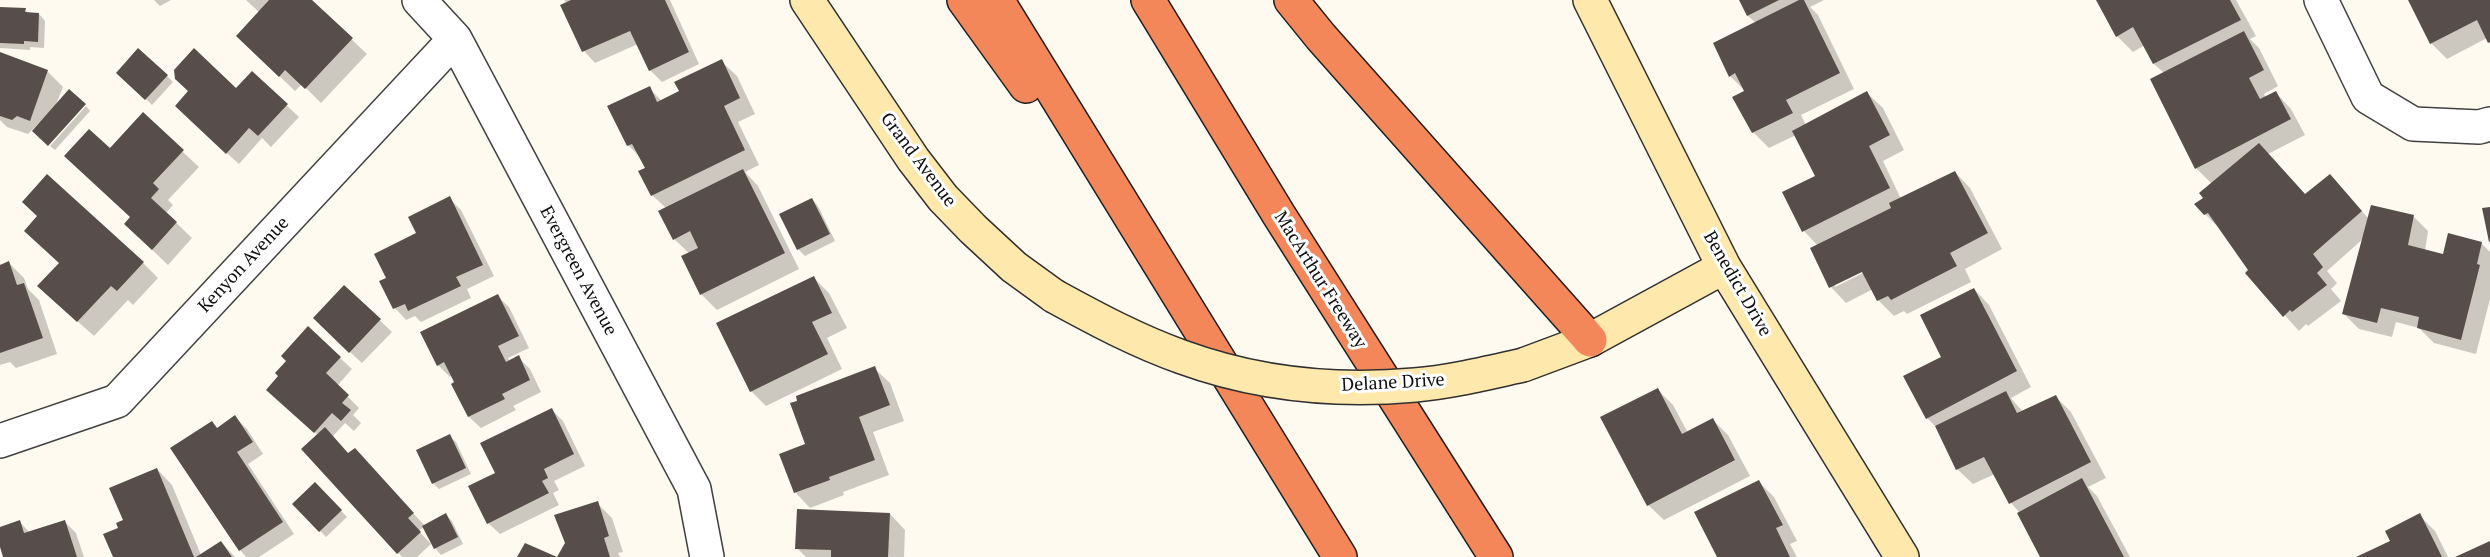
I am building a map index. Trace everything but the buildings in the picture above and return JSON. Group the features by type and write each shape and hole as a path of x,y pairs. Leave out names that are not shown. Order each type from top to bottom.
{"highway":[{"path":"964,0 1167,278"},
{"path":"997,0 1340,557"},
{"name":"MacArthur Freeway","path":"1148,0 1285,225 1496,557"},
{"path":"1292,0 1321,37 1590,340"}],"street":[{"name":"Evergreen Avenue","path":"419,0 455,39 694,489 707,557"},
{"name":"Grand Avenue","path":"807,0 913,159 944,198 973,230 1014,267 1054,296"},
{"name":"Benedict Drive","path":"1590,0 1724,267 1902,557"},
{"path":"2321,0 2368,97 2413,124 2479,127 2490,124"},
{"name":"Kenyon Avenue","path":"0,441 117,401 455,39"},
{"name":"Delane Drive","path":"1054,296 1120,332 1182,357 1249,377 1307,385 1364,388 1417,385 1523,365 1590,340 1724,267"}]}
